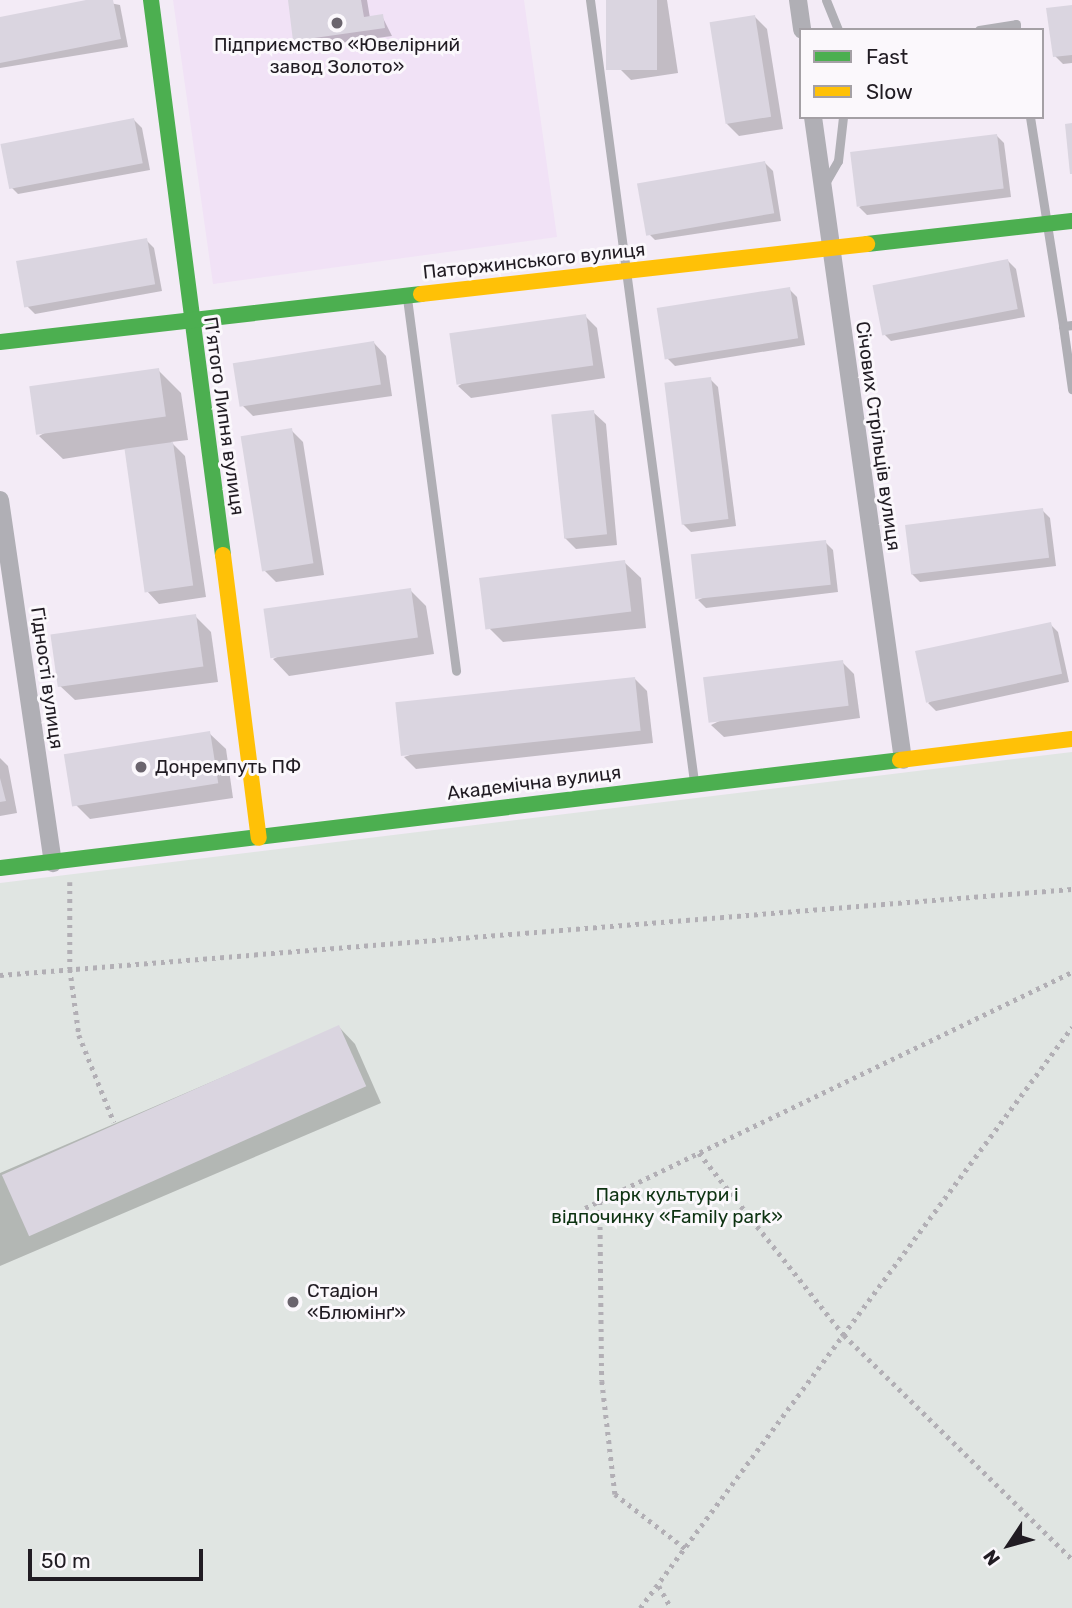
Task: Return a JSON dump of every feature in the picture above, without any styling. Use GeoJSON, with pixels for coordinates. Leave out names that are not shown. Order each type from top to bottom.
{"type":"FeatureCollection","features":[{"type":"Feature","properties":{"kind":"street","name":"П’ятого Липня вулиця"},"geometry":{"type":"LineString","coordinates":[[151,0],[189,320],[259,838]]}},
{"type":"Feature","properties":{"kind":"street"},"geometry":{"type":"LineString","coordinates":[[798,0],[802,28]]}},
{"type":"Feature","properties":{"kind":"street","name":"Січових Стрільців вулиця"},"geometry":{"type":"LineString","coordinates":[[813,119],[903,760]]}},
{"type":"Feature","properties":{"kind":"street","name":"Паторжинського вулиця"},"geometry":{"type":"LineString","coordinates":[[0,342],[1072,221]]}},
{"type":"Feature","properties":{"kind":"street","name":"Гідності вулиця"},"geometry":{"type":"LineString","coordinates":[[0,500],[62,862]]}},
{"type":"Feature","properties":{"kind":"street","name":"Академічна вулиця"},"geometry":{"type":"LineString","coordinates":[[0,868],[1072,739]]}},
{"type":"Feature","properties":{"kind":"lane"},"geometry":{"type":"LineString","coordinates":[[590,0],[695,785]]}},
{"type":"Feature","properties":{"kind":"lane"},"geometry":{"type":"LineString","coordinates":[[826,0],[837,28]]}},
{"type":"Feature","properties":{"kind":"lane"},"geometry":{"type":"LineString","coordinates":[[991,28],[1016,24],[1016,28]]}},
{"type":"Feature","properties":{"kind":"lane"},"geometry":{"type":"LineString","coordinates":[[822,187],[838,161],[843,119]]}},
{"type":"Feature","properties":{"kind":"lane"},"geometry":{"type":"LineString","coordinates":[[1030,119],[1068,326],[1072,389]]}},
{"type":"Feature","properties":{"kind":"lane"},"geometry":{"type":"LineString","coordinates":[[406,296],[456,671]]}},
{"type":"Feature","properties":{"kind":"path"},"geometry":{"type":"LineString","coordinates":[[62,862],[70,969],[79,1035],[114,1122]]}},
{"type":"Feature","properties":{"kind":"path"},"geometry":{"type":"LineString","coordinates":[[0,975],[1072,889]]}},
{"type":"Feature","properties":{"kind":"path"},"geometry":{"type":"LineString","coordinates":[[585,1208],[1072,972]]}},
{"type":"Feature","properties":{"kind":"path"},"geometry":{"type":"LineString","coordinates":[[640,1608],[659,1586],[1072,1027]]}},
{"type":"Feature","properties":{"kind":"path"},"geometry":{"type":"LineString","coordinates":[[699,1153],[844,1335],[1072,1559]]}},
{"type":"Feature","properties":{"kind":"path"},"geometry":{"type":"LineString","coordinates":[[600,1201],[602,1381],[615,1494],[686,1549]]}},
{"type":"Feature","properties":{"kind":"path"},"geometry":{"type":"LineString","coordinates":[[659,1586],[671,1608]]}},
{"type":"Feature","properties":{"kind":"shaded area","name":"Підприємство «Ювелірний завод Золото»"},"geometry":{"type":"Polygon","coordinates":[[[173,0],[524,0],[557,237],[213,284],[173,0]]]}},
{"type":"Feature","properties":{"kind":"green space","name":"Парк культури і відпочинку «Family park»"},"geometry":{"type":"Polygon","coordinates":[[[1072,752],[1072,1608],[0,1608],[0,883],[1072,752]]]}},
{"type":"Feature","properties":{"kind":"building"},"geometry":{"type":"Polygon","coordinates":[[[86,0],[113,0],[121,39],[0,63],[0,17],[86,0]]]}},
{"type":"Feature","properties":{"kind":"building","name":"Підприємство «Ювелірний завод Золото»"},"geometry":{"type":"Polygon","coordinates":[[[288,0],[361,0],[364,17],[383,14],[385,28],[293,41],[288,0]]]}},
{"type":"Feature","properties":{"kind":"building"},"geometry":{"type":"Polygon","coordinates":[[[606,0],[657,0],[657,70],[606,70],[606,0]]]}},
{"type":"Feature","properties":{"kind":"building"},"geometry":{"type":"Polygon","coordinates":[[[1072,5],[1072,55],[1053,57],[1046,8],[1072,5]]]}},
{"type":"Feature","properties":{"kind":"building"},"geometry":{"type":"Polygon","coordinates":[[[755,15],[771,117],[726,124],[710,22],[755,15]]]}},
{"type":"Feature","properties":{"kind":"building"},"geometry":{"type":"Polygon","coordinates":[[[134,118],[143,163],[9,189],[0,144],[134,118]]]}},
{"type":"Feature","properties":{"kind":"building"},"geometry":{"type":"Polygon","coordinates":[[[1072,123],[1072,174],[1070,174],[1065,124],[1072,123]]]}},
{"type":"Feature","properties":{"kind":"building"},"geometry":{"type":"Polygon","coordinates":[[[997,134],[1004,189],[857,207],[850,152],[997,134]]]}},
{"type":"Feature","properties":{"kind":"building"},"geometry":{"type":"Polygon","coordinates":[[[765,161],[774,213],[646,236],[637,184],[765,161]]]}},
{"type":"Feature","properties":{"kind":"building"},"geometry":{"type":"Polygon","coordinates":[[[147,238],[155,284],[24,307],[16,261],[147,238]]]}},
{"type":"Feature","properties":{"kind":"building"},"geometry":{"type":"Polygon","coordinates":[[[1008,259],[1018,309],[882,335],[873,285],[1008,259]]]}},
{"type":"Feature","properties":{"kind":"building"},"geometry":{"type":"Polygon","coordinates":[[[790,287],[798,338],[665,359],[657,308],[790,287]]]}},
{"type":"Feature","properties":{"kind":"building"},"geometry":{"type":"Polygon","coordinates":[[[586,314],[593,365],[457,385],[449,333],[586,314]]]}},
{"type":"Feature","properties":{"kind":"building"},"geometry":{"type":"Polygon","coordinates":[[[374,341],[381,384],[240,407],[233,363],[374,341]]]}},
{"type":"Feature","properties":{"kind":"building"},"geometry":{"type":"Polygon","coordinates":[[[159,368],[166,417],[36,435],[29,386],[159,368]]]}},
{"type":"Feature","properties":{"kind":"building"},"geometry":{"type":"Polygon","coordinates":[[[711,377],[728,519],[682,525],[664,383],[711,377]]]}},
{"type":"Feature","properties":{"kind":"building"},"geometry":{"type":"Polygon","coordinates":[[[594,410],[607,534],[564,539],[551,414],[594,410]]]}},
{"type":"Feature","properties":{"kind":"building"},"geometry":{"type":"Polygon","coordinates":[[[292,428],[313,563],[262,571],[241,436],[292,428]]]}},
{"type":"Feature","properties":{"kind":"building"},"geometry":{"type":"Polygon","coordinates":[[[173,442],[193,586],[145,592],[124,449],[173,442]]]}},
{"type":"Feature","properties":{"kind":"building"},"geometry":{"type":"Polygon","coordinates":[[[1043,508],[1049,558],[911,575],[905,525],[1043,508]]]}},
{"type":"Feature","properties":{"kind":"building"},"geometry":{"type":"Polygon","coordinates":[[[826,540],[831,585],[695,599],[691,554],[826,540]]]}},
{"type":"Feature","properties":{"kind":"building"},"geometry":{"type":"Polygon","coordinates":[[[625,560],[631,612],[485,630],[479,578],[625,560]]]}},
{"type":"Feature","properties":{"kind":"building"},"geometry":{"type":"Polygon","coordinates":[[[411,588],[418,638],[270,658],[263,609],[411,588]]]}},
{"type":"Feature","properties":{"kind":"building"},"geometry":{"type":"Polygon","coordinates":[[[196,614],[203,666],[58,687],[50,634],[196,614]]]}},
{"type":"Feature","properties":{"kind":"building"},"geometry":{"type":"Polygon","coordinates":[[[1051,622],[1062,674],[926,703],[915,651],[1051,622]]]}},
{"type":"Feature","properties":{"kind":"building"},"geometry":{"type":"Polygon","coordinates":[[[843,660],[849,706],[709,723],[703,677],[843,660]]]}},
{"type":"Feature","properties":{"kind":"building"},"geometry":{"type":"Polygon","coordinates":[[[635,677],[641,731],[401,756],[395,702],[635,677]]]}},
{"type":"Feature","properties":{"kind":"building","name":"Донремпуть ПФ"},"geometry":{"type":"Polygon","coordinates":[[[210,731],[218,783],[72,806],[64,754],[210,731]]]}},
{"type":"Feature","properties":{"kind":"building"},"geometry":{"type":"Polygon","coordinates":[[[0,778],[6,801],[0,802],[0,778]]]}},
{"type":"Feature","properties":{"kind":"building"},"geometry":{"type":"Polygon","coordinates":[[[339,1025],[366,1086],[29,1236],[2,1175],[339,1025]]]}},
{"type":"Feature","properties":{"kind":"traffic: fast"},"geometry":{"type":"LineString","coordinates":[[151,0],[223,555]]}},
{"type":"Feature","properties":{"kind":"traffic: fast"},"geometry":{"type":"LineString","coordinates":[[867,244],[1072,221]]}},
{"type":"Feature","properties":{"kind":"traffic: fast"},"geometry":{"type":"LineString","coordinates":[[0,342],[421,294]]}},
{"type":"Feature","properties":{"kind":"traffic: fast"},"geometry":{"type":"LineString","coordinates":[[0,868],[900,760]]}},
{"type":"Feature","properties":{"kind":"traffic: slow"},"geometry":{"type":"LineString","coordinates":[[421,294],[867,244]]}},
{"type":"Feature","properties":{"kind":"traffic: slow"},"geometry":{"type":"LineString","coordinates":[[223,555],[259,838]]}},
{"type":"Feature","properties":{"kind":"traffic: slow"},"geometry":{"type":"LineString","coordinates":[[900,760],[1072,739]]}},
{"type":"Feature","properties":{"kind":"place","name":"Підприємство «Ювелірний завод Золото»"},"geometry":{"type":"Point","coordinates":[337,23]}},
{"type":"Feature","properties":{"kind":"place","name":"Донремпуть ПФ"},"geometry":{"type":"Point","coordinates":[141,767]}},
{"type":"Feature","properties":{"kind":"place","name":"Стадіон «Блюмінґ»"},"geometry":{"type":"Point","coordinates":[293,1302]}}]}
